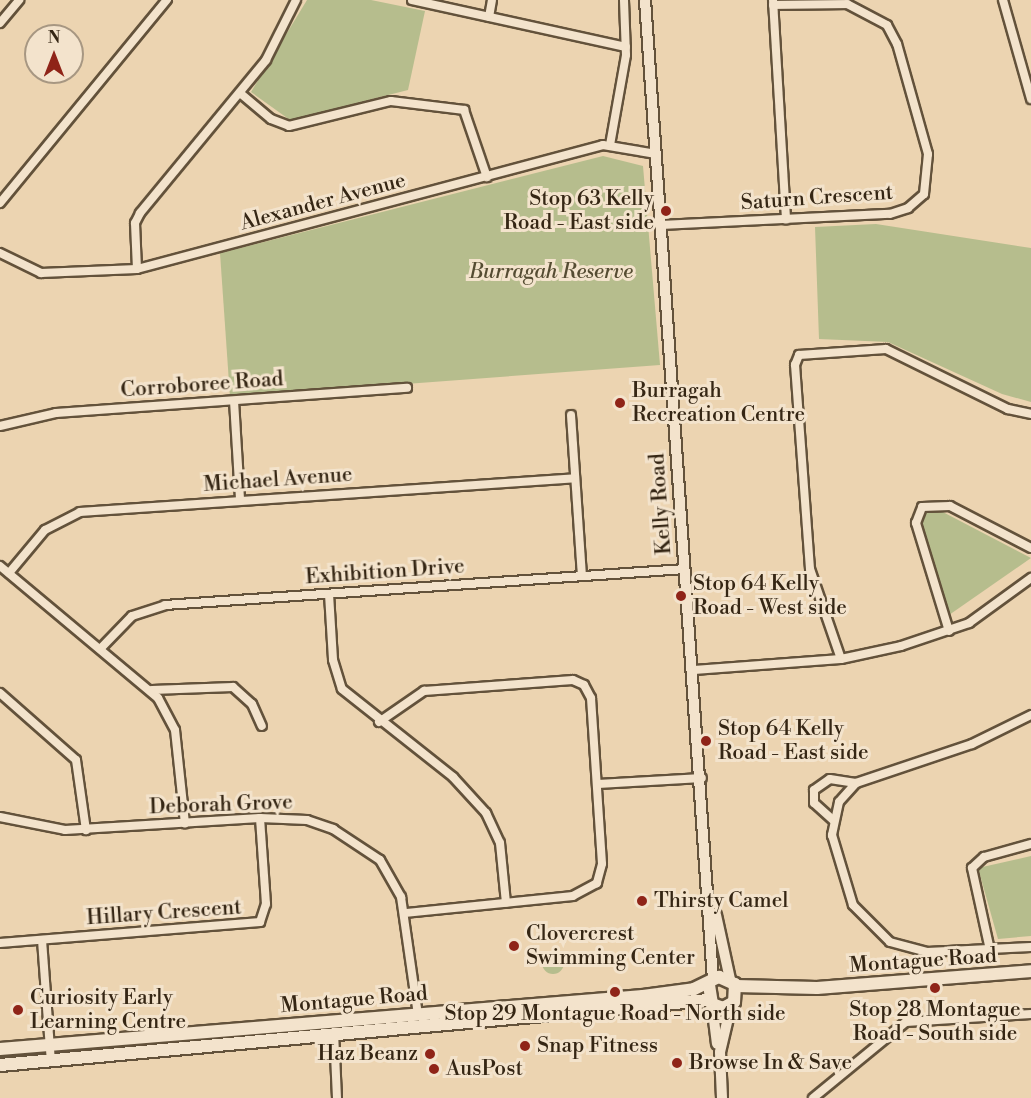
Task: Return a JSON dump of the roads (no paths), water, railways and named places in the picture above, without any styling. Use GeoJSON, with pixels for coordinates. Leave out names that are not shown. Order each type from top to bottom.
{"type":"FeatureCollection","features":[{"type":"Feature","properties":{"kind":"main road","name":"Montague Road"},"geometry":{"type":"LineString","coordinates":[[0,1049],[418,1020],[733,1002],[817,988],[1031,971]]}},
{"type":"Feature","properties":{"kind":"main road","name":"Montague Road"},"geometry":{"type":"LineString","coordinates":[[418,1020],[680,992],[711,982],[817,988]]}},
{"type":"Feature","properties":{"kind":"main road"},"geometry":{"type":"LineString","coordinates":[[710,1002],[711,982]]}},
{"type":"Feature","properties":{"kind":"main road"},"geometry":{"type":"LineString","coordinates":[[733,983],[733,1002]]}},
{"type":"Feature","properties":{"kind":"main road","name":"Montague Road"},"geometry":{"type":"LineString","coordinates":[[0,1065],[51,1062],[333,1027]]}},
{"type":"Feature","properties":{"kind":"street"},"geometry":{"type":"LineString","coordinates":[[0,23],[19,0]]}},
{"type":"Feature","properties":{"kind":"street"},"geometry":{"type":"LineString","coordinates":[[0,203],[167,0]]}},
{"type":"Feature","properties":{"kind":"street"},"geometry":{"type":"LineString","coordinates":[[137,268],[135,223],[140,213],[240,93],[271,52],[296,0]]}},
{"type":"Feature","properties":{"kind":"street"},"geometry":{"type":"LineString","coordinates":[[412,0],[626,47]]}},
{"type":"Feature","properties":{"kind":"street"},"geometry":{"type":"LineString","coordinates":[[489,17],[492,0]]}},
{"type":"Feature","properties":{"kind":"street"},"geometry":{"type":"LineString","coordinates":[[610,145],[626,47],[624,0]]}},
{"type":"Feature","properties":{"kind":"street","name":"Kelly Road"},"geometry":{"type":"LineString","coordinates":[[645,0],[685,569],[711,897],[711,982]]}},
{"type":"Feature","properties":{"kind":"street"},"geometry":{"type":"LineString","coordinates":[[1003,0],[1031,99]]}},
{"type":"Feature","properties":{"kind":"street"},"geometry":{"type":"LineString","coordinates":[[773,3],[786,220]]}},
{"type":"Feature","properties":{"kind":"street","name":"Saturn Crescent"},"geometry":{"type":"LineString","coordinates":[[661,225],[901,212],[924,194],[930,163],[897,44],[887,26],[847,4],[773,3]]}},
{"type":"Feature","properties":{"kind":"street"},"geometry":{"type":"LineString","coordinates":[[240,93],[289,126],[391,101],[460,108],[470,115],[487,177]]}},
{"type":"Feature","properties":{"kind":"street","name":"Alexander Avenue"},"geometry":{"type":"LineString","coordinates":[[0,253],[41,273],[137,268],[610,145],[656,154]]}},
{"type":"Feature","properties":{"kind":"street"},"geometry":{"type":"LineString","coordinates":[[841,659],[810,568],[795,365],[799,355],[886,349],[1008,409],[1031,414]]}},
{"type":"Feature","properties":{"kind":"street","name":"Corroboree Road"},"geometry":{"type":"LineString","coordinates":[[0,426],[56,413],[407,388]]}},
{"type":"Feature","properties":{"kind":"street"},"geometry":{"type":"LineString","coordinates":[[234,402],[240,500]]}},
{"type":"Feature","properties":{"kind":"street"},"geometry":{"type":"LineString","coordinates":[[571,415],[582,576]]}},
{"type":"Feature","properties":{"kind":"street","name":"Michael Avenue"},"geometry":{"type":"LineString","coordinates":[[9,573],[45,530],[72,513],[575,478]]}},
{"type":"Feature","properties":{"kind":"street"},"geometry":{"type":"LineString","coordinates":[[949,631],[916,523],[922,507],[950,506],[1031,548]]}},
{"type":"Feature","properties":{"kind":"street"},"geometry":{"type":"LineString","coordinates":[[0,566],[152,690],[175,730],[185,823]]}},
{"type":"Feature","properties":{"kind":"street","name":"Exhibition Drive"},"geometry":{"type":"LineString","coordinates":[[102,647],[132,616],[157,606],[685,569]]}},
{"type":"Feature","properties":{"kind":"street"},"geometry":{"type":"LineString","coordinates":[[694,670],[841,659],[949,631],[999,606],[1031,578]]}},
{"type":"Feature","properties":{"kind":"street"},"geometry":{"type":"LineString","coordinates":[[329,594],[335,675],[348,696],[453,777],[490,818],[500,843],[507,903]]}},
{"type":"Feature","properties":{"kind":"street"},"geometry":{"type":"LineString","coordinates":[[379,722],[424,691],[579,682],[591,698],[602,873],[597,884],[581,895],[407,913]]}},
{"type":"Feature","properties":{"kind":"street"},"geometry":{"type":"LineString","coordinates":[[152,690],[233,687],[252,704],[262,726]]}},
{"type":"Feature","properties":{"kind":"street"},"geometry":{"type":"LineString","coordinates":[[0,693],[76,759],[86,830]]}},
{"type":"Feature","properties":{"kind":"street"},"geometry":{"type":"LineString","coordinates":[[833,820],[814,803],[814,790],[830,780],[856,783],[972,744],[1031,715]]}},
{"type":"Feature","properties":{"kind":"street"},"geometry":{"type":"LineString","coordinates":[[598,784],[702,778]]}},
{"type":"Feature","properties":{"kind":"street"},"geometry":{"type":"LineString","coordinates":[[856,783],[842,797],[833,820],[833,846],[847,891],[863,919],[890,942],[927,952],[1031,947]]}},
{"type":"Feature","properties":{"kind":"street","name":"Deborah Grove"},"geometry":{"type":"LineString","coordinates":[[0,817],[39,828],[86,830],[260,818],[307,820],[363,845],[389,873],[407,913],[418,1020]]}},
{"type":"Feature","properties":{"kind":"street","name":"Hillary Crescent"},"geometry":{"type":"LineString","coordinates":[[0,943],[260,922],[266,904],[260,818]]}},
{"type":"Feature","properties":{"kind":"street"},"geometry":{"type":"LineString","coordinates":[[990,950],[972,868],[984,857],[1031,844]]}},
{"type":"Feature","properties":{"kind":"street","name":"Kelly Road"},"geometry":{"type":"LineString","coordinates":[[711,897],[733,983]]}},
{"type":"Feature","properties":{"kind":"street"},"geometry":{"type":"LineString","coordinates":[[42,940],[51,1062]]}},
{"type":"Feature","properties":{"kind":"street"},"geometry":{"type":"LineString","coordinates":[[710,1002],[720,1052],[722,1098]]}},
{"type":"Feature","properties":{"kind":"street"},"geometry":{"type":"LineString","coordinates":[[720,1052],[733,1002]]}},
{"type":"Feature","properties":{"kind":"street"},"geometry":{"type":"LineString","coordinates":[[813,1098],[906,1022],[1031,1014]]}},
{"type":"Feature","properties":{"kind":"street"},"geometry":{"type":"LineString","coordinates":[[333,1027],[337,1098]]}},
{"type":"Feature","properties":{"kind":"place","name":"Stop 63 Kelly Road - East side"},"geometry":{"type":"Point","coordinates":[666,211]}},
{"type":"Feature","properties":{"kind":"place","name":"Burragah Recreation Centre"},"geometry":{"type":"Point","coordinates":[620,403]}},
{"type":"Feature","properties":{"kind":"place","name":"Stop 64 Kelly Road - West side"},"geometry":{"type":"Point","coordinates":[681,596]}},
{"type":"Feature","properties":{"kind":"place","name":"Stop 64 Kelly Road - East side"},"geometry":{"type":"Point","coordinates":[706,741]}},
{"type":"Feature","properties":{"kind":"place","name":"Thirsty Camel"},"geometry":{"type":"Point","coordinates":[642,901]}},
{"type":"Feature","properties":{"kind":"place","name":"Clovercrest Swimming Center"},"geometry":{"type":"Point","coordinates":[514,946]}},
{"type":"Feature","properties":{"kind":"place","name":"Stop 28 Montague Road - South side"},"geometry":{"type":"Point","coordinates":[935,988]}},
{"type":"Feature","properties":{"kind":"place","name":"Stop 29 Montague Road - North side"},"geometry":{"type":"Point","coordinates":[615,992]}},
{"type":"Feature","properties":{"kind":"place","name":"Curiosity Early Learning Centre"},"geometry":{"type":"Point","coordinates":[18,1010]}},
{"type":"Feature","properties":{"kind":"place","name":"Snap Fitness"},"geometry":{"type":"Point","coordinates":[525,1046]}},
{"type":"Feature","properties":{"kind":"place","name":"Haz Beanz"},"geometry":{"type":"Point","coordinates":[430,1054]}},
{"type":"Feature","properties":{"kind":"place","name":"Browse In & Save"},"geometry":{"type":"Point","coordinates":[677,1063]}},
{"type":"Feature","properties":{"kind":"place","name":"AusPost"},"geometry":{"type":"Point","coordinates":[434,1069]}},
{"type":"Feature","properties":{"kind":"park label","name":"Burragah Reserve"},"geometry":{"type":"Point","coordinates":[551,272]}}]}
